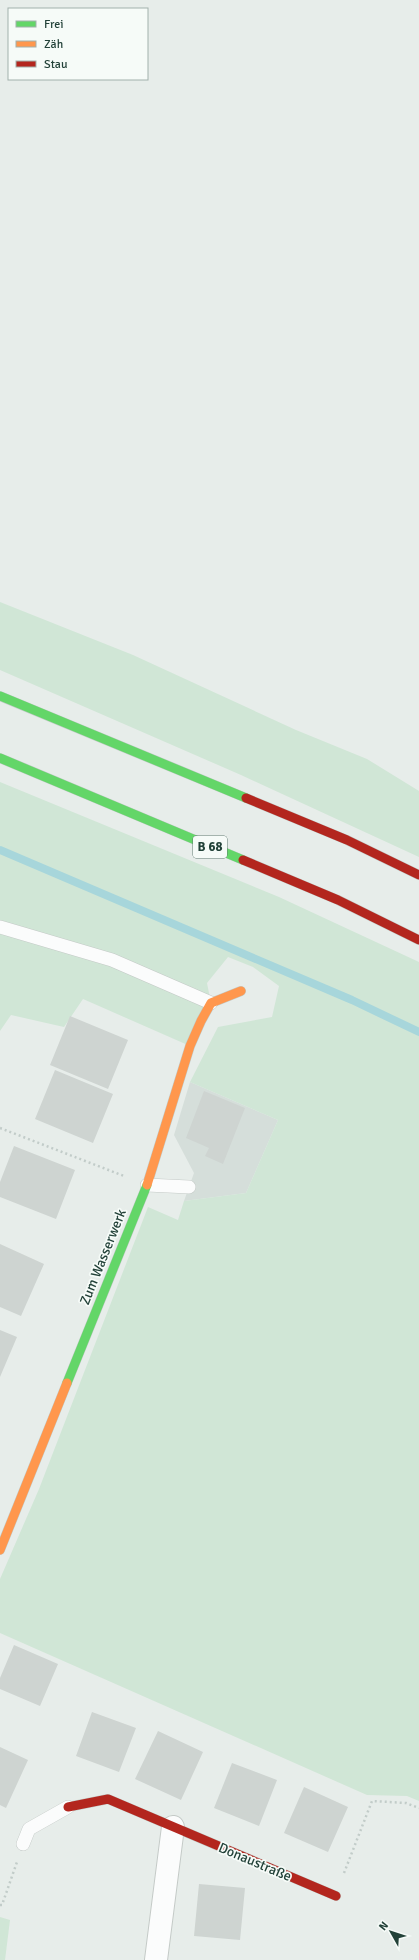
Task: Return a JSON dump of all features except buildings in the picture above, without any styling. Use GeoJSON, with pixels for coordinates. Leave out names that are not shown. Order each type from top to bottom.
{"type":"FeatureCollection","features":[{"type":"Feature","properties":{"kind":"main road"},"geometry":{"type":"LineString","coordinates":[[0,696],[348,840],[419,875]]}},
{"type":"Feature","properties":{"kind":"main road","name":"B 68"},"geometry":{"type":"LineString","coordinates":[[0,758],[338,900],[419,940]]}},
{"type":"Feature","properties":{"kind":"main road"},"geometry":{"type":"LineString","coordinates":[[211,1003],[241,991]]}},
{"type":"Feature","properties":{"kind":"main road","name":"Zum Wasserwerk"},"geometry":{"type":"LineString","coordinates":[[0,1550],[147,1186],[190,1046],[211,1003]]}},
{"type":"Feature","properties":{"kind":"main road","name":"Donaustraße"},"geometry":{"type":"LineString","coordinates":[[68,1807],[108,1799],[336,1896]]}},
{"type":"Feature","properties":{"kind":"street"},"geometry":{"type":"LineString","coordinates":[[156,1960],[174,1827]]}},
{"type":"Feature","properties":{"kind":"lane"},"geometry":{"type":"LineString","coordinates":[[0,927],[52,948],[112,960],[211,1003]]}},
{"type":"Feature","properties":{"kind":"lane"},"geometry":{"type":"LineString","coordinates":[[147,1186],[189,1187]]}},
{"type":"Feature","properties":{"kind":"lane"},"geometry":{"type":"LineString","coordinates":[[23,1844],[28,1829],[68,1807]]}},
{"type":"Feature","properties":{"kind":"path"},"geometry":{"type":"LineString","coordinates":[[0,1128],[147,1186]]}},
{"type":"Feature","properties":{"kind":"path"},"geometry":{"type":"LineString","coordinates":[[336,1896],[372,1801],[406,1803],[419,1808]]}},
{"type":"Feature","properties":{"kind":"path"},"geometry":{"type":"LineString","coordinates":[[0,1904],[2,1905],[23,1844]]}},
{"type":"Feature","properties":{"kind":"shaded area"},"geometry":{"type":"Polygon","coordinates":[[[190,1082],[278,1120],[246,1193],[184,1201],[194,1173],[174,1135],[190,1082]]]}},
{"type":"Feature","properties":{"kind":"green space"},"geometry":{"type":"Polygon","coordinates":[[[0,602],[133,655],[296,730],[367,759],[419,791],[419,857],[241,775],[0,670],[0,602]]]}},
{"type":"Feature","properties":{"kind":"green space"},"geometry":{"type":"Polygon","coordinates":[[[0,782],[279,897],[419,962],[419,1801],[407,1796],[367,1795],[0,1633],[0,1579],[39,1489],[148,1207],[178,1220],[184,1201],[246,1193],[278,1120],[190,1082],[218,1027],[272,1017],[279,986],[253,967],[228,957],[207,983],[211,1003],[190,1046],[83,999],[64,1027],[11,1015],[0,1031],[0,782]]]}},
{"type":"Feature","properties":{"kind":"green space"},"geometry":{"type":"Polygon","coordinates":[[[0,1917],[10,1920],[5,1960],[0,1960],[0,1917]]]}},
{"type":"Feature","properties":{"kind":"waterway"},"geometry":{"type":"LineString","coordinates":[[0,850],[352,1000],[419,1032]]}},
{"type":"Feature","properties":{"kind":"traffic: fast"},"geometry":{"type":"LineString","coordinates":[[0,696],[246,798]]}},
{"type":"Feature","properties":{"kind":"traffic: fast"},"geometry":{"type":"LineString","coordinates":[[0,758],[243,860]]}},
{"type":"Feature","properties":{"kind":"traffic: fast"},"geometry":{"type":"LineString","coordinates":[[67,1383],[147,1185]]}},
{"type":"Feature","properties":{"kind":"traffic: slow"},"geometry":{"type":"LineString","coordinates":[[147,1185],[190,1046],[201,1021],[211,1003],[241,991]]}},
{"type":"Feature","properties":{"kind":"traffic: slow"},"geometry":{"type":"LineString","coordinates":[[0,1550],[67,1383]]}},
{"type":"Feature","properties":{"kind":"traffic: jam"},"geometry":{"type":"LineString","coordinates":[[246,798],[347,840],[419,875]]}},
{"type":"Feature","properties":{"kind":"traffic: jam"},"geometry":{"type":"LineString","coordinates":[[243,860],[338,900],[419,940]]}},
{"type":"Feature","properties":{"kind":"traffic: jam"},"geometry":{"type":"LineString","coordinates":[[68,1807],[108,1799],[336,1896]]}}]}
